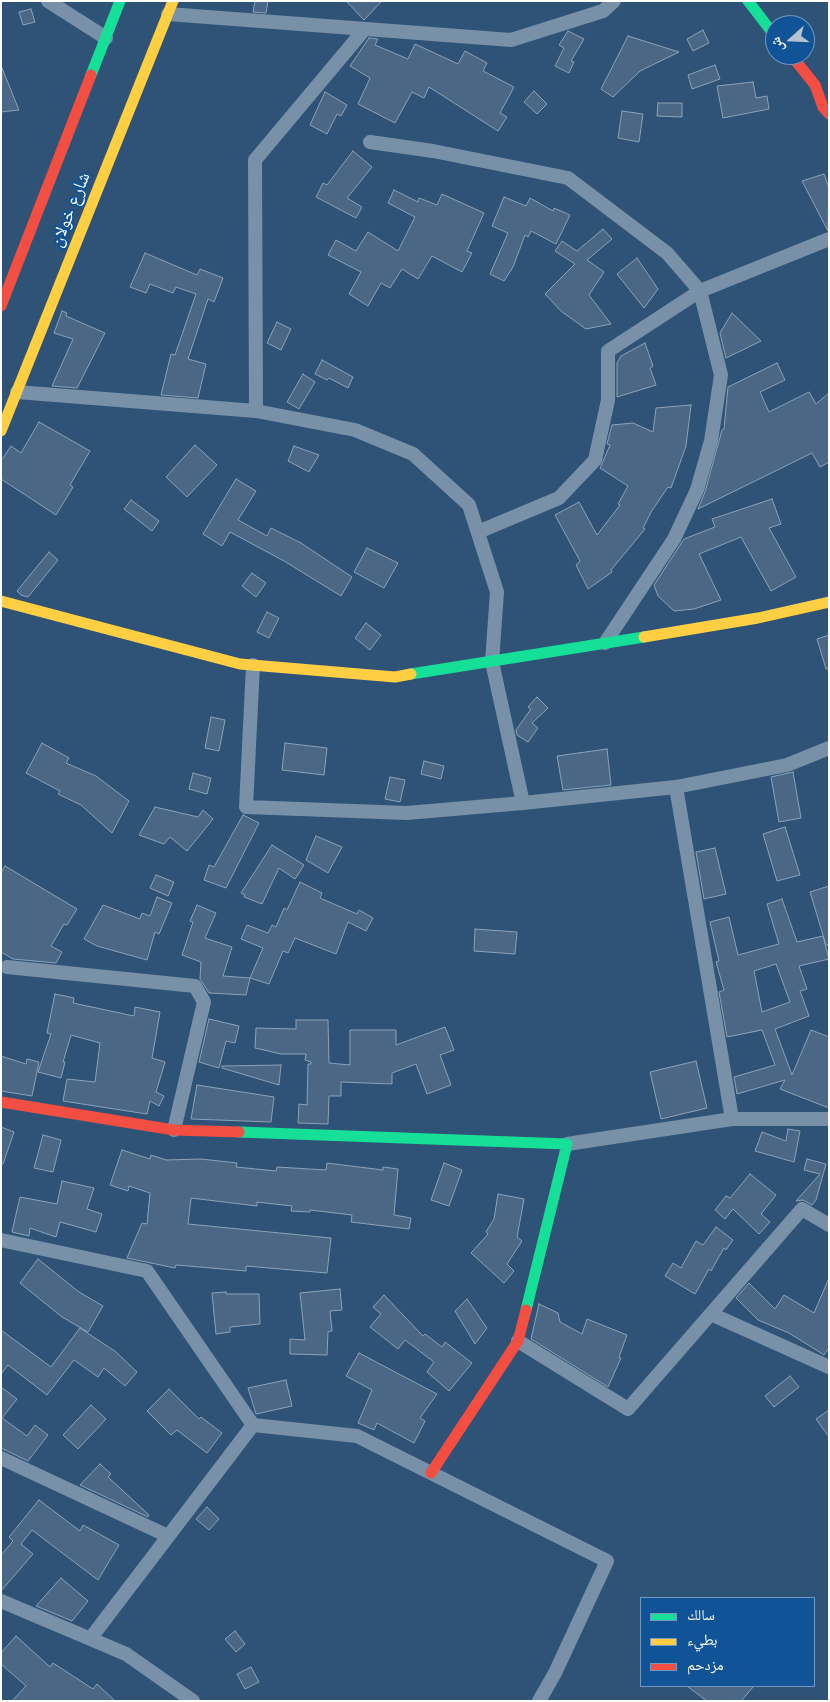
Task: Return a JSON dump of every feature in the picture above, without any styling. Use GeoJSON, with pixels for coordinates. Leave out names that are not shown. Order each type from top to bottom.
{"type":"FeatureCollection","features":[{"type":"Feature","properties":{"kind":"street"},"geometry":{"type":"LineString","coordinates":[[48,1],[106,38]]}},
{"type":"Feature","properties":{"kind":"street","name":"شارع خولان"},"geometry":{"type":"LineString","coordinates":[[1,306],[120,1]]}},
{"type":"Feature","properties":{"kind":"street"},"geometry":{"type":"LineString","coordinates":[[170,8],[364,30],[511,40],[603,11],[614,1]]}},
{"type":"Feature","properties":{"kind":"street"},"geometry":{"type":"LineString","coordinates":[[748,1],[765,23]]}},
{"type":"Feature","properties":{"kind":"street","name":"شارع خولان"},"geometry":{"type":"LineString","coordinates":[[1,431],[170,8]]}},
{"type":"Feature","properties":{"kind":"street"},"geometry":{"type":"LineString","coordinates":[[256,411],[255,160],[364,30]]}},
{"type":"Feature","properties":{"kind":"street"},"geometry":{"type":"LineString","coordinates":[[799,65],[815,86],[823,107],[829,114]]}},
{"type":"Feature","properties":{"kind":"street"},"geometry":{"type":"LineString","coordinates":[[815,86],[829,91]]}},
{"type":"Feature","properties":{"kind":"street"},"geometry":{"type":"LineString","coordinates":[[370,142],[433,151],[568,178],[668,253],[700,291],[721,375],[711,441],[697,490],[674,539],[605,643]]}},
{"type":"Feature","properties":{"kind":"street"},"geometry":{"type":"LineString","coordinates":[[478,532],[559,498],[595,460],[608,400],[608,351],[700,291],[829,239]]}},
{"type":"Feature","properties":{"kind":"street"},"geometry":{"type":"LineString","coordinates":[[17,392],[256,411],[355,430],[412,454],[470,506],[497,592],[492,662],[523,803]]}},
{"type":"Feature","properties":{"kind":"street"},"geometry":{"type":"LineString","coordinates":[[1,601],[240,664],[395,678],[758,618],[829,602]]}},
{"type":"Feature","properties":{"kind":"street"},"geometry":{"type":"LineString","coordinates":[[253,666],[246,807],[407,813],[523,803],[676,787],[786,765],[829,748]]}},
{"type":"Feature","properties":{"kind":"street"},"geometry":{"type":"LineString","coordinates":[[676,787],[732,1119]]}},
{"type":"Feature","properties":{"kind":"street"},"geometry":{"type":"LineString","coordinates":[[7,967],[195,986],[204,1002],[174,1130]]}},
{"type":"Feature","properties":{"kind":"street"},"geometry":{"type":"LineString","coordinates":[[1,1102],[174,1130],[567,1144],[732,1119],[829,1118]]}},
{"type":"Feature","properties":{"kind":"street"},"geometry":{"type":"LineString","coordinates":[[430,1473],[518,1341],[567,1144]]}},
{"type":"Feature","properties":{"kind":"street"},"geometry":{"type":"LineString","coordinates":[[518,1341],[628,1409],[802,1209],[829,1225]]}},
{"type":"Feature","properties":{"kind":"street"},"geometry":{"type":"LineString","coordinates":[[1,1240],[147,1271],[253,1425],[357,1436],[607,1561],[555,1673],[539,1701]]}},
{"type":"Feature","properties":{"kind":"street"},"geometry":{"type":"LineString","coordinates":[[712,1314],[829,1366]]}},
{"type":"Feature","properties":{"kind":"street"},"geometry":{"type":"LineString","coordinates":[[90,1638],[253,1425]]}},
{"type":"Feature","properties":{"kind":"street"},"geometry":{"type":"LineString","coordinates":[[1,1458],[168,1536]]}},
{"type":"Feature","properties":{"kind":"street"},"geometry":{"type":"LineString","coordinates":[[1,1601],[126,1654],[193,1701]]}},
{"type":"Feature","properties":{"kind":"building"},"geometry":{"type":"Polygon","coordinates":[[[255,1],[268,1],[266,13],[253,12],[255,1]]]}},
{"type":"Feature","properties":{"kind":"building"},"geometry":{"type":"Polygon","coordinates":[[[346,1],[382,1],[364,20],[346,1]]]}},
{"type":"Feature","properties":{"kind":"building"},"geometry":{"type":"Polygon","coordinates":[[[31,9],[35,22],[23,25],[19,12],[31,9]]]}},
{"type":"Feature","properties":{"kind":"building"},"geometry":{"type":"Polygon","coordinates":[[[703,30],[709,43],[693,51],[687,39],[703,30]]]}},
{"type":"Feature","properties":{"kind":"building"},"geometry":{"type":"Polygon","coordinates":[[[568,31],[584,39],[571,61],[574,62],[569,73],[555,66],[564,48],[559,45],[568,31]]]}},
{"type":"Feature","properties":{"kind":"building"},"geometry":{"type":"Polygon","coordinates":[[[628,36],[679,52],[640,71],[613,97],[601,89],[628,36]]]}},
{"type":"Feature","properties":{"kind":"building"},"geometry":{"type":"Polygon","coordinates":[[[369,38],[378,39],[375,45],[408,59],[415,44],[458,64],[465,51],[487,63],[483,71],[514,87],[500,113],[507,117],[498,131],[429,87],[424,98],[412,92],[395,123],[358,104],[370,78],[350,66],[369,38]]]}},
{"type":"Feature","properties":{"kind":"building"},"geometry":{"type":"Polygon","coordinates":[[[715,65],[720,79],[692,89],[688,75],[715,65]]]}},
{"type":"Feature","properties":{"kind":"building"},"geometry":{"type":"Polygon","coordinates":[[[2,68],[19,110],[1,112],[2,68]]]}},
{"type":"Feature","properties":{"kind":"building"},"geometry":{"type":"Polygon","coordinates":[[[753,82],[756,98],[767,96],[769,109],[723,118],[717,86],[753,82]]]}},
{"type":"Feature","properties":{"kind":"building"},"geometry":{"type":"Polygon","coordinates":[[[534,91],[547,104],[537,114],[524,102],[534,91]]]}},
{"type":"Feature","properties":{"kind":"building"},"geometry":{"type":"Polygon","coordinates":[[[325,92],[347,105],[341,116],[337,114],[327,134],[310,125],[325,92]]]}},
{"type":"Feature","properties":{"kind":"building"},"geometry":{"type":"Polygon","coordinates":[[[658,103],[682,103],[682,117],[657,116],[658,103]]]}},
{"type":"Feature","properties":{"kind":"building"},"geometry":{"type":"Polygon","coordinates":[[[622,111],[643,114],[639,142],[618,138],[622,111]]]}},
{"type":"Feature","properties":{"kind":"building"},"geometry":{"type":"Polygon","coordinates":[[[353,151],[372,167],[347,198],[362,207],[356,218],[316,197],[323,183],[327,185],[353,151]]]}},
{"type":"Feature","properties":{"kind":"building"},"geometry":{"type":"Polygon","coordinates":[[[824,174],[829,188],[828,231],[802,181],[824,174]]]}},
{"type":"Feature","properties":{"kind":"building"},"geometry":{"type":"Polygon","coordinates":[[[394,190],[418,202],[419,198],[437,205],[442,194],[484,213],[467,251],[472,253],[462,272],[432,256],[418,279],[402,269],[390,288],[381,283],[368,306],[349,294],[361,272],[328,255],[336,240],[356,251],[368,232],[398,251],[415,217],[388,203],[394,190]]]}},
{"type":"Feature","properties":{"kind":"building"},"geometry":{"type":"Polygon","coordinates":[[[504,197],[526,206],[530,198],[553,211],[554,208],[570,215],[556,244],[531,231],[528,237],[525,235],[513,267],[504,281],[490,274],[508,233],[492,226],[504,197]]]}},
{"type":"Feature","properties":{"kind":"building"},"geometry":{"type":"Polygon","coordinates":[[[603,229],[612,239],[587,260],[604,272],[589,295],[611,324],[586,329],[561,311],[545,294],[575,264],[555,251],[562,241],[577,251],[603,229]]]}},
{"type":"Feature","properties":{"kind":"building"},"geometry":{"type":"Polygon","coordinates":[[[145,253],[197,275],[200,269],[223,278],[214,302],[208,299],[188,359],[206,364],[198,398],[161,395],[171,354],[175,355],[196,294],[176,287],[173,293],[150,284],[146,293],[130,287],[145,253]]]}},
{"type":"Feature","properties":{"kind":"building"},"geometry":{"type":"Polygon","coordinates":[[[637,258],[658,289],[644,308],[617,274],[637,258]]]}},
{"type":"Feature","properties":{"kind":"building"},"geometry":{"type":"Polygon","coordinates":[[[62,311],[67,313],[66,316],[105,333],[77,388],[52,386],[73,339],[54,333],[62,311]]]}},
{"type":"Feature","properties":{"kind":"building"},"geometry":{"type":"Polygon","coordinates":[[[732,313],[761,341],[726,358],[720,333],[732,313]]]}},
{"type":"Feature","properties":{"kind":"building"},"geometry":{"type":"Polygon","coordinates":[[[277,322],[291,329],[281,350],[267,343],[277,322]]]}},
{"type":"Feature","properties":{"kind":"building"},"geometry":{"type":"Polygon","coordinates":[[[645,343],[653,366],[650,368],[656,385],[617,397],[617,363],[621,356],[645,343]]]}},
{"type":"Feature","properties":{"kind":"building"},"geometry":{"type":"Polygon","coordinates":[[[322,360],[353,377],[348,388],[329,378],[327,380],[315,374],[322,360]]]}},
{"type":"Feature","properties":{"kind":"building"},"geometry":{"type":"Polygon","coordinates":[[[777,363],[785,380],[760,392],[769,412],[809,392],[816,404],[829,393],[829,462],[820,467],[812,453],[698,509],[705,492],[722,430],[724,429],[728,387],[777,363]]]}},
{"type":"Feature","properties":{"kind":"building"},"geometry":{"type":"Polygon","coordinates":[[[303,374],[315,382],[299,409],[287,402],[303,374]]]}},
{"type":"Feature","properties":{"kind":"building"},"geometry":{"type":"Polygon","coordinates":[[[691,405],[686,446],[671,488],[668,487],[651,512],[643,528],[645,529],[611,570],[612,572],[588,589],[576,565],[580,561],[555,515],[579,502],[597,535],[620,505],[618,504],[628,486],[600,468],[610,445],[607,444],[612,425],[633,423],[653,432],[656,408],[691,405]]]}},
{"type":"Feature","properties":{"kind":"building"},"geometry":{"type":"Polygon","coordinates":[[[39,422],[90,451],[70,485],[73,487],[56,515],[1,479],[1,461],[11,446],[21,453],[39,422]]]}},
{"type":"Feature","properties":{"kind":"building"},"geometry":{"type":"Polygon","coordinates":[[[195,445],[217,465],[187,497],[166,477],[195,445]]]}},
{"type":"Feature","properties":{"kind":"building"},"geometry":{"type":"Polygon","coordinates":[[[294,446],[319,455],[309,472],[288,461],[294,446]]]}},
{"type":"Feature","properties":{"kind":"building"},"geometry":{"type":"Polygon","coordinates":[[[236,479],[256,491],[238,520],[267,536],[271,528],[301,543],[352,577],[341,596],[284,561],[230,532],[222,546],[203,534],[236,479]]]}},
{"type":"Feature","properties":{"kind":"building"},"geometry":{"type":"Polygon","coordinates":[[[772,499],[781,524],[769,528],[796,577],[771,591],[741,537],[699,554],[721,600],[694,609],[674,611],[658,596],[654,585],[684,539],[715,527],[712,519],[772,499]]]}},
{"type":"Feature","properties":{"kind":"building"},"geometry":{"type":"Polygon","coordinates":[[[131,500],[159,521],[152,531],[124,509],[131,500]]]}},
{"type":"Feature","properties":{"kind":"building"},"geometry":{"type":"Polygon","coordinates":[[[367,548],[398,563],[384,588],[354,572],[367,548]]]}},
{"type":"Feature","properties":{"kind":"building"},"geometry":{"type":"Polygon","coordinates":[[[49,552],[58,560],[28,597],[21,595],[17,591],[49,552]]]}},
{"type":"Feature","properties":{"kind":"building"},"geometry":{"type":"Polygon","coordinates":[[[252,573],[266,583],[256,597],[242,586],[252,573]]]}},
{"type":"Feature","properties":{"kind":"building"},"geometry":{"type":"Polygon","coordinates":[[[267,612],[279,618],[269,638],[257,632],[267,612]]]}},
{"type":"Feature","properties":{"kind":"building"},"geometry":{"type":"Polygon","coordinates":[[[366,623],[381,635],[370,650],[355,638],[366,623]]]}},
{"type":"Feature","properties":{"kind":"building"},"geometry":{"type":"Polygon","coordinates":[[[829,635],[829,669],[826,669],[817,639],[829,635]]]}},
{"type":"Feature","properties":{"kind":"building"},"geometry":{"type":"Polygon","coordinates":[[[537,697],[548,708],[532,723],[538,728],[528,742],[517,735],[516,730],[531,709],[528,707],[537,697]]]}},
{"type":"Feature","properties":{"kind":"building"},"geometry":{"type":"Polygon","coordinates":[[[211,717],[225,720],[219,751],[205,748],[211,717]]]}},
{"type":"Feature","properties":{"kind":"building"},"geometry":{"type":"Polygon","coordinates":[[[42,743],[69,758],[66,763],[96,776],[129,801],[112,833],[81,805],[58,794],[60,791],[26,773],[42,743]]]}},
{"type":"Feature","properties":{"kind":"building"},"geometry":{"type":"Polygon","coordinates":[[[285,743],[327,748],[324,775],[282,770],[285,743]]]}},
{"type":"Feature","properties":{"kind":"building"},"geometry":{"type":"Polygon","coordinates":[[[607,749],[611,785],[563,790],[557,756],[607,749]]]}},
{"type":"Feature","properties":{"kind":"building"},"geometry":{"type":"Polygon","coordinates":[[[424,761],[444,766],[441,779],[421,774],[424,761]]]}},
{"type":"Feature","properties":{"kind":"building"},"geometry":{"type":"Polygon","coordinates":[[[793,772],[801,818],[779,822],[771,777],[793,772]]]}},
{"type":"Feature","properties":{"kind":"building"},"geometry":{"type":"Polygon","coordinates":[[[193,773],[211,778],[207,794],[189,789],[193,773]]]}},
{"type":"Feature","properties":{"kind":"building"},"geometry":{"type":"Polygon","coordinates":[[[390,777],[405,780],[400,802],[385,799],[390,777]]]}},
{"type":"Feature","properties":{"kind":"building"},"geometry":{"type":"Polygon","coordinates":[[[155,807],[198,817],[203,810],[213,819],[187,851],[170,837],[164,844],[139,835],[155,807]]]}},
{"type":"Feature","properties":{"kind":"building"},"geometry":{"type":"Polygon","coordinates":[[[243,815],[259,823],[226,888],[204,880],[209,865],[214,867],[243,815]]]}},
{"type":"Feature","properties":{"kind":"building"},"geometry":{"type":"Polygon","coordinates":[[[785,827],[800,875],[777,881],[763,834],[785,827]]]}},
{"type":"Feature","properties":{"kind":"building"},"geometry":{"type":"Polygon","coordinates":[[[316,836],[342,847],[328,873],[306,860],[316,836]]]}},
{"type":"Feature","properties":{"kind":"building"},"geometry":{"type":"Polygon","coordinates":[[[272,845],[304,865],[295,879],[279,868],[262,904],[244,897],[245,895],[241,893],[272,845]]]}},
{"type":"Feature","properties":{"kind":"building"},"geometry":{"type":"Polygon","coordinates":[[[715,848],[726,894],[704,899],[696,852],[715,848]]]}},
{"type":"Feature","properties":{"kind":"building"},"geometry":{"type":"Polygon","coordinates":[[[5,866],[77,909],[67,925],[64,924],[51,946],[62,952],[56,963],[13,959],[1,952],[1,873],[5,866]]]}},
{"type":"Feature","properties":{"kind":"building"},"geometry":{"type":"Polygon","coordinates":[[[156,875],[174,882],[168,896],[150,888],[156,875]]]}},
{"type":"Feature","properties":{"kind":"building"},"geometry":{"type":"Polygon","coordinates":[[[300,882],[322,893],[320,898],[357,914],[359,910],[373,918],[366,931],[348,922],[336,954],[295,938],[288,953],[283,951],[269,984],[250,978],[263,948],[241,939],[247,925],[268,933],[272,925],[276,927],[284,908],[287,910],[300,882]]]}},
{"type":"Feature","properties":{"kind":"building"},"geometry":{"type":"Polygon","coordinates":[[[829,886],[829,945],[826,945],[810,892],[829,886]]]}},
{"type":"Feature","properties":{"kind":"building"},"geometry":{"type":"Polygon","coordinates":[[[157,897],[172,903],[159,934],[155,932],[147,960],[97,946],[84,939],[103,905],[140,919],[142,913],[150,916],[157,897]]]}},
{"type":"Feature","properties":{"kind":"building"},"geometry":{"type":"Polygon","coordinates":[[[782,899],[797,942],[823,936],[829,959],[799,966],[807,989],[800,991],[809,1016],[775,1029],[792,1075],[811,1030],[829,1037],[829,1108],[780,1089],[785,1080],[737,1094],[734,1077],[775,1065],[762,1030],[727,1037],[719,992],[724,990],[716,962],[719,961],[710,922],[729,917],[738,955],[779,944],[767,904],[782,899]],[[776,964],[754,971],[762,1012],[790,1002],[776,964]]]}},
{"type":"Feature","properties":{"kind":"building"},"geometry":{"type":"Polygon","coordinates":[[[197,905],[216,913],[205,938],[232,947],[223,976],[250,978],[246,995],[209,993],[200,979],[201,962],[182,955],[193,922],[190,921],[197,905]]]}},
{"type":"Feature","properties":{"kind":"building"},"geometry":{"type":"Polygon","coordinates":[[[475,929],[517,932],[515,954],[474,951],[475,929]]]}},
{"type":"Feature","properties":{"kind":"building"},"geometry":{"type":"Polygon","coordinates":[[[55,994],[74,998],[73,1003],[134,1016],[135,1007],[160,1012],[152,1058],[165,1062],[156,1092],[164,1096],[159,1106],[150,1101],[147,1114],[63,1101],[67,1079],[95,1082],[100,1043],[71,1035],[63,1062],[65,1062],[61,1078],[38,1072],[51,1034],[47,1033],[55,994]]]}},
{"type":"Feature","properties":{"kind":"building"},"geometry":{"type":"Polygon","coordinates":[[[209,1019],[239,1026],[235,1043],[226,1041],[219,1068],[199,1062],[209,1019]]]}},
{"type":"Feature","properties":{"kind":"building"},"geometry":{"type":"Polygon","coordinates":[[[296,1020],[328,1020],[329,1063],[350,1065],[350,1030],[396,1030],[396,1045],[445,1027],[454,1050],[440,1055],[451,1085],[427,1094],[416,1064],[392,1073],[392,1084],[341,1082],[341,1096],[329,1096],[328,1124],[298,1123],[299,1104],[307,1105],[308,1064],[311,1064],[311,1062],[305,1060],[306,1054],[281,1054],[255,1048],[256,1028],[296,1029],[296,1020]]]}},
{"type":"Feature","properties":{"kind":"building"},"geometry":{"type":"Polygon","coordinates":[[[1,1056],[26,1064],[27,1059],[39,1062],[32,1096],[1,1091],[1,1056]]]}},
{"type":"Feature","properties":{"kind":"building"},"geometry":{"type":"Polygon","coordinates":[[[696,1061],[707,1108],[661,1119],[650,1072],[696,1061]]]}},
{"type":"Feature","properties":{"kind":"building"},"geometry":{"type":"Polygon","coordinates":[[[281,1065],[279,1085],[222,1068],[222,1066],[281,1065]]]}},
{"type":"Feature","properties":{"kind":"building"},"geometry":{"type":"Polygon","coordinates":[[[197,1085],[274,1097],[271,1122],[191,1119],[197,1085]]]}},
{"type":"Feature","properties":{"kind":"building"},"geometry":{"type":"Polygon","coordinates":[[[1,1127],[14,1132],[3,1164],[1,1163],[1,1127]]]}},
{"type":"Feature","properties":{"kind":"building"},"geometry":{"type":"Polygon","coordinates":[[[788,1129],[800,1131],[794,1162],[755,1151],[762,1132],[786,1141],[788,1129]]]}},
{"type":"Feature","properties":{"kind":"building"},"geometry":{"type":"Polygon","coordinates":[[[43,1135],[61,1140],[53,1172],[34,1168],[43,1135]]]}},
{"type":"Feature","properties":{"kind":"building"},"geometry":{"type":"Polygon","coordinates":[[[122,1150],[150,1159],[151,1155],[166,1160],[201,1159],[237,1163],[236,1167],[276,1171],[277,1167],[326,1170],[327,1163],[383,1170],[383,1167],[398,1169],[394,1215],[411,1218],[409,1229],[351,1222],[352,1215],[310,1210],[310,1212],[291,1211],[292,1206],[257,1202],[257,1206],[191,1198],[188,1224],[331,1238],[327,1273],[246,1266],[246,1271],[176,1265],[175,1268],[127,1258],[142,1223],[147,1224],[150,1193],[129,1186],[128,1191],[110,1185],[122,1150]]]}},
{"type":"Feature","properties":{"kind":"building"},"geometry":{"type":"Polygon","coordinates":[[[807,1159],[826,1164],[816,1200],[812,1205],[803,1200],[796,1201],[820,1174],[804,1170],[807,1159]]]}},
{"type":"Feature","properties":{"kind":"building"},"geometry":{"type":"Polygon","coordinates":[[[444,1163],[462,1170],[449,1206],[431,1200],[444,1163]]]}},
{"type":"Feature","properties":{"kind":"building"},"geometry":{"type":"Polygon","coordinates":[[[750,1174],[776,1195],[761,1214],[770,1222],[759,1234],[733,1209],[725,1219],[715,1210],[726,1196],[730,1198],[750,1174]]]}},
{"type":"Feature","properties":{"kind":"building"},"geometry":{"type":"Polygon","coordinates":[[[62,1181],[94,1188],[87,1209],[102,1214],[96,1232],[60,1222],[56,1237],[30,1228],[29,1236],[12,1232],[20,1197],[57,1204],[62,1181]]]}},
{"type":"Feature","properties":{"kind":"building"},"geometry":{"type":"Polygon","coordinates":[[[498,1194],[524,1199],[517,1237],[522,1241],[507,1264],[514,1271],[504,1283],[471,1253],[488,1234],[486,1232],[494,1219],[498,1194]]]}},
{"type":"Feature","properties":{"kind":"building"},"geometry":{"type":"Polygon","coordinates":[[[716,1227],[733,1240],[726,1250],[724,1248],[711,1271],[709,1269],[695,1294],[665,1276],[673,1263],[681,1268],[696,1241],[703,1245],[716,1227]]]}},
{"type":"Feature","properties":{"kind":"building"},"geometry":{"type":"Polygon","coordinates":[[[38,1259],[79,1292],[103,1306],[88,1332],[62,1317],[20,1283],[38,1259]]]}},
{"type":"Feature","properties":{"kind":"building"},"geometry":{"type":"Polygon","coordinates":[[[829,1278],[829,1348],[824,1355],[789,1333],[758,1320],[736,1298],[749,1283],[775,1309],[784,1295],[814,1313],[829,1278]]]}},
{"type":"Feature","properties":{"kind":"building"},"geometry":{"type":"Polygon","coordinates":[[[340,1289],[342,1310],[330,1311],[332,1331],[328,1332],[327,1355],[290,1354],[290,1339],[305,1340],[300,1293],[340,1289]]]}},
{"type":"Feature","properties":{"kind":"building"},"geometry":{"type":"Polygon","coordinates":[[[226,1292],[226,1294],[259,1294],[260,1324],[230,1327],[230,1332],[216,1334],[212,1293],[226,1292]]]}},
{"type":"Feature","properties":{"kind":"building"},"geometry":{"type":"Polygon","coordinates":[[[384,1295],[423,1336],[425,1334],[442,1347],[445,1342],[472,1363],[449,1391],[427,1372],[434,1362],[405,1340],[398,1349],[370,1327],[381,1314],[373,1307],[384,1295]]]}},
{"type":"Feature","properties":{"kind":"building"},"geometry":{"type":"Polygon","coordinates":[[[467,1299],[487,1328],[475,1344],[455,1311],[467,1299]]]}},
{"type":"Feature","properties":{"kind":"building"},"geometry":{"type":"Polygon","coordinates":[[[539,1304],[558,1313],[560,1322],[582,1334],[587,1319],[627,1335],[619,1357],[621,1358],[608,1387],[531,1339],[539,1304]]]}},
{"type":"Feature","properties":{"kind":"building"},"geometry":{"type":"Polygon","coordinates":[[[80,1328],[116,1352],[137,1372],[125,1386],[104,1368],[98,1377],[74,1360],[47,1395],[8,1365],[1,1374],[1,1330],[51,1367],[80,1328]]]}},
{"type":"Feature","properties":{"kind":"building"},"geometry":{"type":"Polygon","coordinates":[[[359,1353],[437,1394],[420,1418],[425,1421],[414,1443],[377,1423],[374,1430],[358,1423],[372,1390],[346,1376],[359,1353]]]}},
{"type":"Feature","properties":{"kind":"building"},"geometry":{"type":"Polygon","coordinates":[[[790,1376],[799,1387],[774,1407],[765,1396],[790,1376]]]}},
{"type":"Feature","properties":{"kind":"building"},"geometry":{"type":"Polygon","coordinates":[[[286,1380],[292,1406],[256,1414],[248,1388],[286,1380]]]}},
{"type":"Feature","properties":{"kind":"building"},"geometry":{"type":"Polygon","coordinates":[[[1,1387],[17,1399],[2,1418],[27,1436],[35,1425],[48,1435],[28,1461],[1,1448],[1,1387]]]}},
{"type":"Feature","properties":{"kind":"building"},"geometry":{"type":"Polygon","coordinates":[[[169,1389],[199,1419],[201,1417],[222,1433],[207,1453],[177,1430],[171,1435],[147,1411],[169,1389]]]}},
{"type":"Feature","properties":{"kind":"building"},"geometry":{"type":"Polygon","coordinates":[[[91,1405],[106,1419],[78,1449],[63,1435],[91,1405]]]}},
{"type":"Feature","properties":{"kind":"building"},"geometry":{"type":"Polygon","coordinates":[[[829,1410],[829,1437],[816,1419],[829,1410]]]}},
{"type":"Feature","properties":{"kind":"building"},"geometry":{"type":"Polygon","coordinates":[[[100,1464],[111,1474],[108,1477],[149,1515],[148,1517],[80,1485],[100,1464]]]}},
{"type":"Feature","properties":{"kind":"building"},"geometry":{"type":"Polygon","coordinates":[[[39,1500],[80,1531],[83,1525],[119,1545],[98,1580],[32,1530],[21,1544],[33,1554],[1,1591],[1,1555],[13,1541],[9,1537],[39,1500]]]}},
{"type":"Feature","properties":{"kind":"building"},"geometry":{"type":"Polygon","coordinates":[[[207,1507],[219,1519],[209,1530],[196,1519],[207,1507]]]}},
{"type":"Feature","properties":{"kind":"building"},"geometry":{"type":"Polygon","coordinates":[[[61,1578],[88,1601],[72,1621],[36,1606],[61,1578]]]}},
{"type":"Feature","properties":{"kind":"building"},"geometry":{"type":"Polygon","coordinates":[[[235,1631],[245,1644],[236,1652],[225,1639],[235,1631]]]}},
{"type":"Feature","properties":{"kind":"building"},"geometry":{"type":"Polygon","coordinates":[[[16,1636],[50,1667],[53,1663],[93,1689],[97,1684],[115,1701],[12,1701],[26,1686],[1,1664],[1,1653],[16,1636]]]}},
{"type":"Feature","properties":{"kind":"building"},"geometry":{"type":"Polygon","coordinates":[[[251,1667],[259,1682],[245,1689],[237,1674],[251,1667]]]}},
{"type":"Feature","properties":{"kind":"building"},"geometry":{"type":"Polygon","coordinates":[[[688,1687],[753,1687],[741,1701],[707,1701],[688,1687]]]}},
{"type":"Feature","properties":{"kind":"traffic: fast"},"geometry":{"type":"LineString","coordinates":[[91,75],[120,1]]}},
{"type":"Feature","properties":{"kind":"traffic: fast"},"geometry":{"type":"LineString","coordinates":[[748,1],[765,23]]}},
{"type":"Feature","properties":{"kind":"traffic: fast"},"geometry":{"type":"LineString","coordinates":[[411,674],[644,637]]}},
{"type":"Feature","properties":{"kind":"traffic: fast"},"geometry":{"type":"LineString","coordinates":[[239,1132],[567,1144],[526,1310]]}},
{"type":"Feature","properties":{"kind":"traffic: slow"},"geometry":{"type":"LineString","coordinates":[[1,431],[173,1]]}},
{"type":"Feature","properties":{"kind":"traffic: slow"},"geometry":{"type":"LineString","coordinates":[[1,601],[240,664],[395,677],[411,674]]}},
{"type":"Feature","properties":{"kind":"traffic: slow"},"geometry":{"type":"LineString","coordinates":[[644,637],[758,618],[829,602]]}},
{"type":"Feature","properties":{"kind":"traffic: jam"},"geometry":{"type":"LineString","coordinates":[[799,65],[815,85],[823,107],[829,114]]}},
{"type":"Feature","properties":{"kind":"traffic: jam"},"geometry":{"type":"LineString","coordinates":[[1,306],[91,75]]}},
{"type":"Feature","properties":{"kind":"traffic: jam"},"geometry":{"type":"LineString","coordinates":[[1,1102],[174,1130],[239,1132]]}},
{"type":"Feature","properties":{"kind":"traffic: jam"},"geometry":{"type":"LineString","coordinates":[[431,1473],[518,1341],[526,1310]]}}]}
